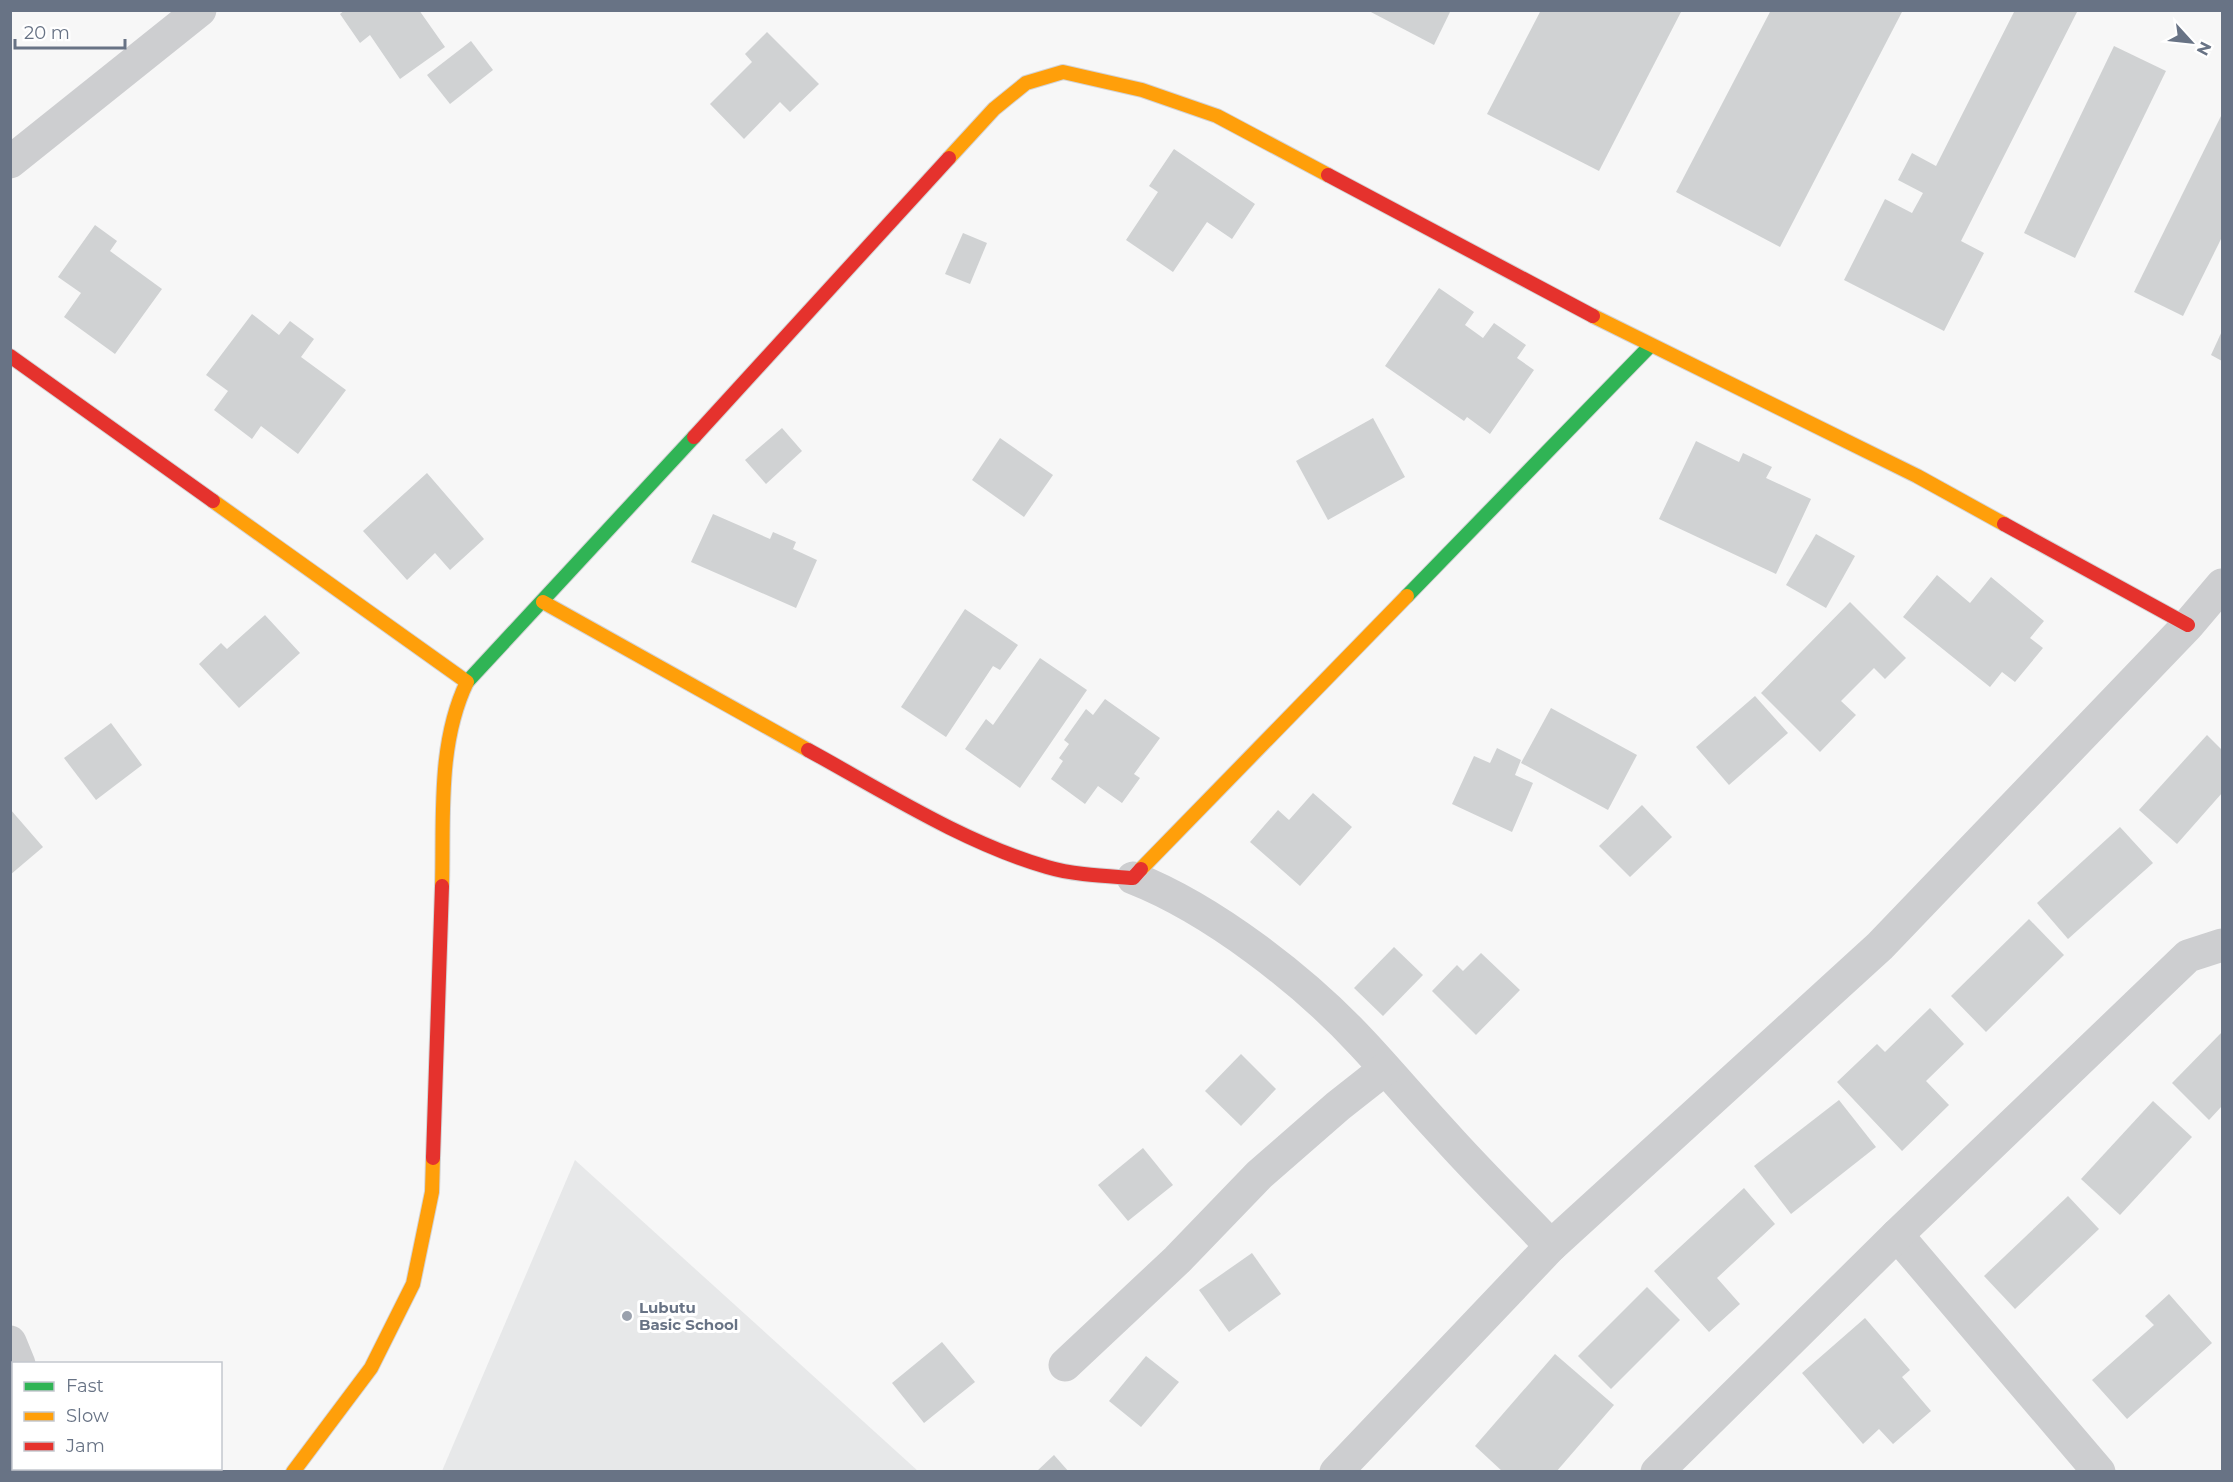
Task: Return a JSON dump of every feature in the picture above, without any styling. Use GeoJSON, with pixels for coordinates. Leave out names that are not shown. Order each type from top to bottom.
{"type":"FeatureCollection","features":[{"type":"Feature","properties":{"kind":"street"},"geometry":{"type":"LineString","coordinates":[[10,162],[200,10]]}},
{"type":"Feature","properties":{"kind":"street"},"geometry":{"type":"LineString","coordinates":[[293,1472],[371,1368],[412,1284],[432,1192],[446,770],[450,731],[457,701],[467,682],[994,109],[1026,83],[1064,72],[1142,90],[1217,116],[1650,346],[1917,476],[2188,625]]}},
{"type":"Feature","properties":{"kind":"street"},"geometry":{"type":"LineString","coordinates":[[1133,878],[1650,346]]}},
{"type":"Feature","properties":{"kind":"street"},"geometry":{"type":"LineString","coordinates":[[10,356],[467,682]]}},
{"type":"Feature","properties":{"kind":"street"},"geometry":{"type":"LineString","coordinates":[[1336,1472],[1551,1246],[1880,946],[2188,625],[2223,585]]}},
{"type":"Feature","properties":{"kind":"street"},"geometry":{"type":"LineString","coordinates":[[543,602],[947,827],[1047,867],[1090,875],[1133,878],[1163,890],[1207,915],[1301,986],[1362,1042],[1551,1246]]}},
{"type":"Feature","properties":{"kind":"street"},"geometry":{"type":"LineString","coordinates":[[1657,1472],[1897,1234],[2188,956],[2223,945]]}},
{"type":"Feature","properties":{"kind":"street"},"geometry":{"type":"LineString","coordinates":[[1065,1365],[1177,1260],[1259,1175],[1338,1106],[1385,1069]]}},
{"type":"Feature","properties":{"kind":"street"},"geometry":{"type":"LineString","coordinates":[[1897,1234],[2099,1472]]}},
{"type":"Feature","properties":{"kind":"street"},"geometry":{"type":"LineString","coordinates":[[10,1342],[18,1362]]}},
{"type":"Feature","properties":{"kind":"shaded area","name":"Lubutu Basic School"},"geometry":{"type":"Polygon","coordinates":[[[575,1160],[918,1471],[442,1471],[575,1160]]]}},
{"type":"Feature","properties":{"kind":"building"},"geometry":{"type":"Polygon","coordinates":[[[345,10],[419,10],[445,47],[400,79],[370,35],[360,43],[340,14],[345,10]]]}},
{"type":"Feature","properties":{"kind":"building"},"geometry":{"type":"Polygon","coordinates":[[[1367,10],[1451,10],[1434,45],[1367,10]]]}},
{"type":"Feature","properties":{"kind":"building"},"geometry":{"type":"Polygon","coordinates":[[[1541,10],[1682,10],[1599,171],[1487,114],[1541,10]]]}},
{"type":"Feature","properties":{"kind":"building"},"geometry":{"type":"Polygon","coordinates":[[[1771,10],[1903,10],[1780,247],[1676,192],[1771,10]]]}},
{"type":"Feature","properties":{"kind":"building"},"geometry":{"type":"Polygon","coordinates":[[[2015,10],[2078,10],[1961,241],[1984,253],[1944,331],[1844,280],[1885,199],[1912,213],[1923,193],[1898,180],[1912,153],[1936,166],[2015,10]]]}},
{"type":"Feature","properties":{"kind":"building"},"geometry":{"type":"Polygon","coordinates":[[[767,32],[819,84],[790,112],[780,102],[744,139],[710,104],[752,62],[745,54],[767,32]]]}},
{"type":"Feature","properties":{"kind":"building"},"geometry":{"type":"Polygon","coordinates":[[[471,41],[493,70],[450,104],[427,75],[471,41]]]}},
{"type":"Feature","properties":{"kind":"building"},"geometry":{"type":"Polygon","coordinates":[[[2114,46],[2166,71],[2075,258],[2024,233],[2114,46]]]}},
{"type":"Feature","properties":{"kind":"building"},"geometry":{"type":"Polygon","coordinates":[[[2222,114],[2222,237],[2183,316],[2134,292],[2222,114]]]}},
{"type":"Feature","properties":{"kind":"building"},"geometry":{"type":"Polygon","coordinates":[[[1174,149],[1255,204],[1232,239],[1207,222],[1173,272],[1126,240],[1158,192],[1149,186],[1174,149]]]}},
{"type":"Feature","properties":{"kind":"building"},"geometry":{"type":"Polygon","coordinates":[[[95,225],[117,241],[110,251],[162,289],[115,354],[64,317],[81,293],[58,277],[95,225]]]}},
{"type":"Feature","properties":{"kind":"building"},"geometry":{"type":"Polygon","coordinates":[[[963,233],[987,243],[970,284],[945,274],[963,233]]]}},
{"type":"Feature","properties":{"kind":"building"},"geometry":{"type":"Polygon","coordinates":[[[1439,288],[1474,312],[1465,325],[1483,338],[1494,323],[1526,345],[1517,358],[1534,370],[1490,434],[1467,417],[1464,421],[1385,366],[1439,288]]]}},
{"type":"Feature","properties":{"kind":"building"},"geometry":{"type":"Polygon","coordinates":[[[252,314],[279,335],[290,321],[314,339],[301,357],[346,390],[298,454],[261,426],[252,439],[214,410],[228,391],[206,375],[252,314]]]}},
{"type":"Feature","properties":{"kind":"building"},"geometry":{"type":"Polygon","coordinates":[[[2222,331],[2222,361],[2211,355],[2222,331]]]}},
{"type":"Feature","properties":{"kind":"building"},"geometry":{"type":"Polygon","coordinates":[[[1373,418],[1405,477],[1328,520],[1296,461],[1373,418]]]}},
{"type":"Feature","properties":{"kind":"building"},"geometry":{"type":"Polygon","coordinates":[[[782,428],[802,451],[766,484],[745,460],[782,428]]]}},
{"type":"Feature","properties":{"kind":"building"},"geometry":{"type":"Polygon","coordinates":[[[1000,438],[1053,475],[1024,517],[972,480],[1000,438]]]}},
{"type":"Feature","properties":{"kind":"building"},"geometry":{"type":"Polygon","coordinates":[[[1696,441],[1739,462],[1743,453],[1772,467],[1766,478],[1811,499],[1776,574],[1659,519],[1696,441]]]}},
{"type":"Feature","properties":{"kind":"building"},"geometry":{"type":"Polygon","coordinates":[[[427,473],[484,539],[450,570],[435,553],[407,580],[363,531],[427,473]]]}},
{"type":"Feature","properties":{"kind":"building"},"geometry":{"type":"Polygon","coordinates":[[[713,514],[770,539],[773,532],[796,542],[793,549],[817,560],[796,608],[691,562],[713,514]]]}},
{"type":"Feature","properties":{"kind":"building"},"geometry":{"type":"Polygon","coordinates":[[[1816,534],[1855,556],[1826,608],[1786,585],[1816,534]]]}},
{"type":"Feature","properties":{"kind":"building"},"geometry":{"type":"Polygon","coordinates":[[[1937,575],[1970,603],[1991,577],[2044,621],[2030,638],[2043,648],[2015,682],[2002,672],[1990,687],[1903,617],[1937,575]]]}},
{"type":"Feature","properties":{"kind":"building"},"geometry":{"type":"Polygon","coordinates":[[[1850,602],[1906,658],[1885,679],[1874,668],[1841,701],[1856,715],[1820,752],[1761,693],[1850,602]]]}},
{"type":"Feature","properties":{"kind":"building"},"geometry":{"type":"Polygon","coordinates":[[[965,609],[1018,645],[1000,670],[993,666],[946,737],[901,707],[965,609]]]}},
{"type":"Feature","properties":{"kind":"building"},"geometry":{"type":"Polygon","coordinates":[[[265,615],[300,653],[239,708],[199,664],[221,643],[227,649],[265,615]]]}},
{"type":"Feature","properties":{"kind":"building"},"geometry":{"type":"Polygon","coordinates":[[[1040,658],[1087,690],[1020,788],[965,749],[986,719],[993,725],[1040,658]]]}},
{"type":"Feature","properties":{"kind":"building"},"geometry":{"type":"Polygon","coordinates":[[[1755,696],[1788,733],[1729,785],[1696,747],[1755,696]]]}},
{"type":"Feature","properties":{"kind":"building"},"geometry":{"type":"Polygon","coordinates":[[[1105,699],[1160,738],[1134,774],[1140,778],[1122,803],[1098,786],[1085,804],[1051,779],[1063,761],[1059,758],[1069,744],[1064,740],[1086,709],[1093,715],[1105,699]]]}},
{"type":"Feature","properties":{"kind":"building"},"geometry":{"type":"Polygon","coordinates":[[[1551,708],[1637,755],[1608,810],[1521,763],[1551,708]]]}},
{"type":"Feature","properties":{"kind":"building"},"geometry":{"type":"Polygon","coordinates":[[[111,723],[142,765],[96,800],[64,758],[111,723]]]}},
{"type":"Feature","properties":{"kind":"building"},"geometry":{"type":"Polygon","coordinates":[[[2207,735],[2222,750],[2222,793],[2177,844],[2139,810],[2207,735]]]}},
{"type":"Feature","properties":{"kind":"building"},"geometry":{"type":"Polygon","coordinates":[[[1497,748],[1521,760],[1515,775],[1533,783],[1512,832],[1452,804],[1474,756],[1490,763],[1497,748]]]}},
{"type":"Feature","properties":{"kind":"building"},"geometry":{"type":"Polygon","coordinates":[[[1313,793],[1352,827],[1300,886],[1250,842],[1278,810],[1289,820],[1313,793]]]}},
{"type":"Feature","properties":{"kind":"building"},"geometry":{"type":"Polygon","coordinates":[[[1642,805],[1672,837],[1630,877],[1599,846],[1642,805]]]}},
{"type":"Feature","properties":{"kind":"building"},"geometry":{"type":"Polygon","coordinates":[[[10,809],[43,847],[10,875],[10,809]]]}},
{"type":"Feature","properties":{"kind":"building"},"geometry":{"type":"Polygon","coordinates":[[[2120,827],[2153,863],[2068,939],[2037,903],[2120,827]]]}},
{"type":"Feature","properties":{"kind":"building"},"geometry":{"type":"Polygon","coordinates":[[[2029,919],[2064,955],[1986,1032],[1951,996],[2029,919]]]}},
{"type":"Feature","properties":{"kind":"building"},"geometry":{"type":"Polygon","coordinates":[[[1394,947],[1423,975],[1383,1016],[1354,988],[1394,947]]]}},
{"type":"Feature","properties":{"kind":"building"},"geometry":{"type":"Polygon","coordinates":[[[1481,953],[1520,990],[1476,1035],[1432,991],[1457,965],[1463,971],[1481,953]]]}},
{"type":"Feature","properties":{"kind":"building"},"geometry":{"type":"Polygon","coordinates":[[[1930,1008],[1964,1044],[1926,1081],[1949,1105],[1902,1151],[1837,1082],[1877,1044],[1885,1052],[1930,1008]]]}},
{"type":"Feature","properties":{"kind":"building"},"geometry":{"type":"Polygon","coordinates":[[[2222,1032],[2222,1106],[2209,1120],[2172,1083],[2222,1032]]]}},
{"type":"Feature","properties":{"kind":"building"},"geometry":{"type":"Polygon","coordinates":[[[1241,1054],[1276,1089],[1241,1126],[1205,1091],[1241,1054]]]}},
{"type":"Feature","properties":{"kind":"building"},"geometry":{"type":"Polygon","coordinates":[[[1839,1100],[1876,1147],[1791,1214],[1754,1166],[1839,1100]]]}},
{"type":"Feature","properties":{"kind":"building"},"geometry":{"type":"Polygon","coordinates":[[[2153,1101],[2192,1137],[2120,1215],[2081,1179],[2153,1101]]]}},
{"type":"Feature","properties":{"kind":"building"},"geometry":{"type":"Polygon","coordinates":[[[1143,1148],[1173,1185],[1128,1221],[1098,1185],[1143,1148]]]}},
{"type":"Feature","properties":{"kind":"building"},"geometry":{"type":"Polygon","coordinates":[[[1744,1188],[1775,1224],[1717,1278],[1740,1304],[1709,1332],[1654,1271],[1744,1188]]]}},
{"type":"Feature","properties":{"kind":"building"},"geometry":{"type":"Polygon","coordinates":[[[2068,1196],[2099,1229],[2015,1309],[1984,1276],[2068,1196]]]}},
{"type":"Feature","properties":{"kind":"building"},"geometry":{"type":"Polygon","coordinates":[[[1252,1253],[1281,1294],[1229,1332],[1199,1290],[1252,1253]]]}},
{"type":"Feature","properties":{"kind":"building"},"geometry":{"type":"Polygon","coordinates":[[[1647,1287],[1680,1320],[1611,1389],[1578,1356],[1647,1287]]]}},
{"type":"Feature","properties":{"kind":"building"},"geometry":{"type":"Polygon","coordinates":[[[2169,1294],[2212,1343],[2127,1419],[2092,1380],[2154,1325],[2145,1316],[2169,1294]]]}},
{"type":"Feature","properties":{"kind":"building"},"geometry":{"type":"Polygon","coordinates":[[[1865,1318],[1910,1370],[1902,1377],[1931,1411],[1893,1444],[1879,1429],[1863,1444],[1802,1373],[1865,1318]]]}},
{"type":"Feature","properties":{"kind":"building"},"geometry":{"type":"Polygon","coordinates":[[[942,1342],[975,1382],[924,1423],[892,1383],[942,1342]]]}},
{"type":"Feature","properties":{"kind":"building"},"geometry":{"type":"Polygon","coordinates":[[[1555,1354],[1614,1405],[1556,1472],[1503,1472],[1475,1446],[1555,1354]]]}},
{"type":"Feature","properties":{"kind":"building"},"geometry":{"type":"Polygon","coordinates":[[[1146,1356],[1179,1382],[1141,1427],[1109,1401],[1146,1356]]]}},
{"type":"Feature","properties":{"kind":"building"},"geometry":{"type":"Polygon","coordinates":[[[1054,1455],[1069,1472],[1036,1472],[1054,1455]]]}},
{"type":"Feature","properties":{"kind":"traffic: fast"},"geometry":{"type":"LineString","coordinates":[[1407,596],[1650,346]]}},
{"type":"Feature","properties":{"kind":"traffic: fast"},"geometry":{"type":"LineString","coordinates":[[467,682],[694,437]]}},
{"type":"Feature","properties":{"kind":"traffic: slow"},"geometry":{"type":"LineString","coordinates":[[949,158],[994,109],[1026,83],[1063,72],[1142,90],[1217,116],[1328,175]]}},
{"type":"Feature","properties":{"kind":"traffic: slow"},"geometry":{"type":"LineString","coordinates":[[1593,316],[1917,476],[2004,524]]}},
{"type":"Feature","properties":{"kind":"traffic: slow"},"geometry":{"type":"LineString","coordinates":[[213,501],[467,682],[457,706],[446,756],[442,886]]}},
{"type":"Feature","properties":{"kind":"traffic: slow"},"geometry":{"type":"LineString","coordinates":[[1141,869],[1407,596]]}},
{"type":"Feature","properties":{"kind":"traffic: slow"},"geometry":{"type":"LineString","coordinates":[[543,602],[808,750]]}},
{"type":"Feature","properties":{"kind":"traffic: slow"},"geometry":{"type":"LineString","coordinates":[[293,1472],[371,1368],[413,1284],[432,1192],[433,1158]]}},
{"type":"Feature","properties":{"kind":"traffic: jam"},"geometry":{"type":"LineString","coordinates":[[694,437],[949,158]]}},
{"type":"Feature","properties":{"kind":"traffic: jam"},"geometry":{"type":"LineString","coordinates":[[1328,175],[1593,316]]}},
{"type":"Feature","properties":{"kind":"traffic: jam"},"geometry":{"type":"LineString","coordinates":[[10,356],[213,501]]}},
{"type":"Feature","properties":{"kind":"traffic: jam"},"geometry":{"type":"LineString","coordinates":[[2004,524],[2188,625]]}},
{"type":"Feature","properties":{"kind":"traffic: jam"},"geometry":{"type":"LineString","coordinates":[[808,750],[924,815],[1016,857],[1057,870],[1090,875],[1133,878],[1141,869]]}},
{"type":"Feature","properties":{"kind":"traffic: jam"},"geometry":{"type":"LineString","coordinates":[[433,1158],[442,886]]}},
{"type":"Feature","properties":{"kind":"place","name":"Lubutu Basic School"},"geometry":{"type":"Point","coordinates":[627,1316]}}]}
